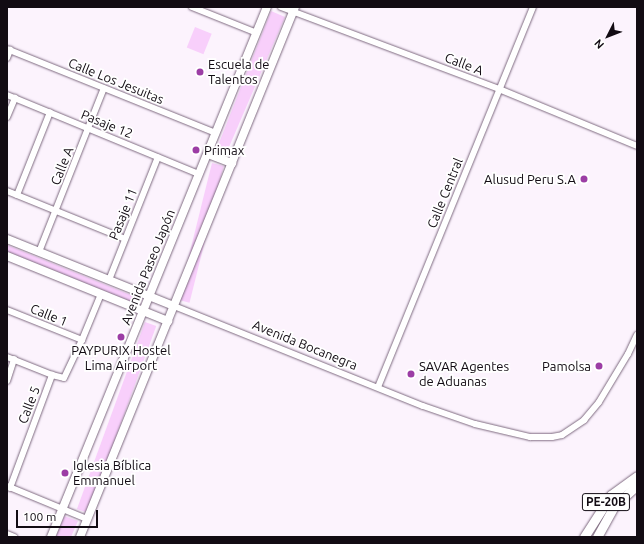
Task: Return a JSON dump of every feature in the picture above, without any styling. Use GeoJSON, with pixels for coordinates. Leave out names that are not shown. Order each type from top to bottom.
{"type":"FeatureCollection","features":[{"type":"Feature","properties":{"kind":"highway","name":"PE-20B"},"geometry":{"type":"LineString","coordinates":[[584,537],[611,495],[637,476]]}},
{"type":"Feature","properties":{"kind":"highway","name":"PE-20B"},"geometry":{"type":"LineString","coordinates":[[597,537],[614,506],[637,485]]}},
{"type":"Feature","properties":{"kind":"main road","name":"Avenida Paseo Japón"},"geometry":{"type":"LineString","coordinates":[[51,537],[267,7]]}},
{"type":"Feature","properties":{"kind":"main road"},"geometry":{"type":"LineString","coordinates":[[80,537],[294,9]]}},
{"type":"Feature","properties":{"kind":"main road"},"geometry":{"type":"LineString","coordinates":[[208,154],[232,163]]}},
{"type":"Feature","properties":{"kind":"main road","name":"Avenida Bocanegra"},"geometry":{"type":"LineString","coordinates":[[7,239],[174,306]]}},
{"type":"Feature","properties":{"kind":"main road"},"geometry":{"type":"LineString","coordinates":[[7,256],[168,321]]}},
{"type":"Feature","properties":{"kind":"street"},"geometry":{"type":"LineString","coordinates":[[192,7],[205,10],[257,34]]}},
{"type":"Feature","properties":{"kind":"street","name":"Calle A"},"geometry":{"type":"LineString","coordinates":[[281,7],[294,9],[499,89],[637,146]]}},
{"type":"Feature","properties":{"kind":"street","name":"Calle Central"},"geometry":{"type":"LineString","coordinates":[[378,387],[533,7]]}},
{"type":"Feature","properties":{"kind":"street"},"geometry":{"type":"LineString","coordinates":[[7,58],[9,50]]}},
{"type":"Feature","properties":{"kind":"street","name":"Calle Los Jesuitas"},"geometry":{"type":"LineString","coordinates":[[9,50],[216,133]]}},
{"type":"Feature","properties":{"kind":"street","name":"Calle A"},"geometry":{"type":"LineString","coordinates":[[39,252],[90,128],[104,88]]}},
{"type":"Feature","properties":{"kind":"street","name":"Pasaje 12"},"geometry":{"type":"LineString","coordinates":[[7,95],[200,174]]}},
{"type":"Feature","properties":{"kind":"street"},"geometry":{"type":"LineString","coordinates":[[7,116],[15,98]]}},
{"type":"Feature","properties":{"kind":"street"},"geometry":{"type":"LineString","coordinates":[[17,195],[50,112]]}},
{"type":"Feature","properties":{"kind":"street","name":"Pasaje 11"},"geometry":{"type":"LineString","coordinates":[[109,280],[158,156]]}},
{"type":"Feature","properties":{"kind":"street"},"geometry":{"type":"LineString","coordinates":[[7,191],[125,238]]}},
{"type":"Feature","properties":{"kind":"street"},"geometry":{"type":"LineString","coordinates":[[7,357],[52,376],[64,378],[101,294]]}},
{"type":"Feature","properties":{"kind":"street","name":"Avenida Bocanegra"},"geometry":{"type":"LineString","coordinates":[[174,306],[423,406],[475,424],[530,437],[552,437],[562,435],[584,420],[593,410],[628,354],[637,335]]}},
{"type":"Feature","properties":{"kind":"street","name":"Calle 1"},"geometry":{"type":"LineString","coordinates":[[7,310],[82,340]]}},
{"type":"Feature","properties":{"kind":"street"},"geometry":{"type":"LineString","coordinates":[[7,382],[14,359]]}},
{"type":"Feature","properties":{"kind":"street","name":"Calle 5"},"geometry":{"type":"LineString","coordinates":[[8,487],[52,376]]}},
{"type":"Feature","properties":{"kind":"street"},"geometry":{"type":"LineString","coordinates":[[8,487],[87,519]]}},
{"type":"Feature","properties":{"kind":"street"},"geometry":{"type":"LineString","coordinates":[[7,534],[14,537]]}},
{"type":"Feature","properties":{"kind":"shaded area"},"geometry":{"type":"Polygon","coordinates":[[[271,11],[285,17],[226,154],[217,148],[271,11]]]}},
{"type":"Feature","properties":{"kind":"shaded area"},"geometry":{"type":"Polygon","coordinates":[[[195,27],[212,34],[203,54],[187,47],[195,27]]]}},
{"type":"Feature","properties":{"kind":"shaded area"},"geometry":{"type":"Polygon","coordinates":[[[212,163],[224,166],[190,303],[178,300],[212,163]]]}},
{"type":"Feature","properties":{"kind":"shaded area"},"geometry":{"type":"Polygon","coordinates":[[[7,245],[138,298],[135,303],[7,251],[7,245]]]}},
{"type":"Feature","properties":{"kind":"shaded area"},"geometry":{"type":"Polygon","coordinates":[[[145,322],[156,326],[88,513],[77,509],[145,322]]]}},
{"type":"Feature","properties":{"kind":"shaded area"},"geometry":{"type":"Polygon","coordinates":[[[64,516],[78,521],[71,537],[56,537],[64,516]]]}},
{"type":"Feature","properties":{"kind":"place","name":"Escuela de Talentos"},"geometry":{"type":"Point","coordinates":[200,72]}},
{"type":"Feature","properties":{"kind":"place","name":"Primax"},"geometry":{"type":"Point","coordinates":[196,150]}},
{"type":"Feature","properties":{"kind":"place","name":"Alusud Peru S.A"},"geometry":{"type":"Point","coordinates":[584,179]}},
{"type":"Feature","properties":{"kind":"place","name":"PAYPURIX Hostel Lima Airport"},"geometry":{"type":"Point","coordinates":[121,337]}},
{"type":"Feature","properties":{"kind":"place","name":"Pamolsa"},"geometry":{"type":"Point","coordinates":[599,366]}},
{"type":"Feature","properties":{"kind":"place","name":"SAVAR Agentes de Aduanas"},"geometry":{"type":"Point","coordinates":[411,374]}},
{"type":"Feature","properties":{"kind":"place","name":"Iglesia Bíblica Emmanuel"},"geometry":{"type":"Point","coordinates":[65,473]}}]}
